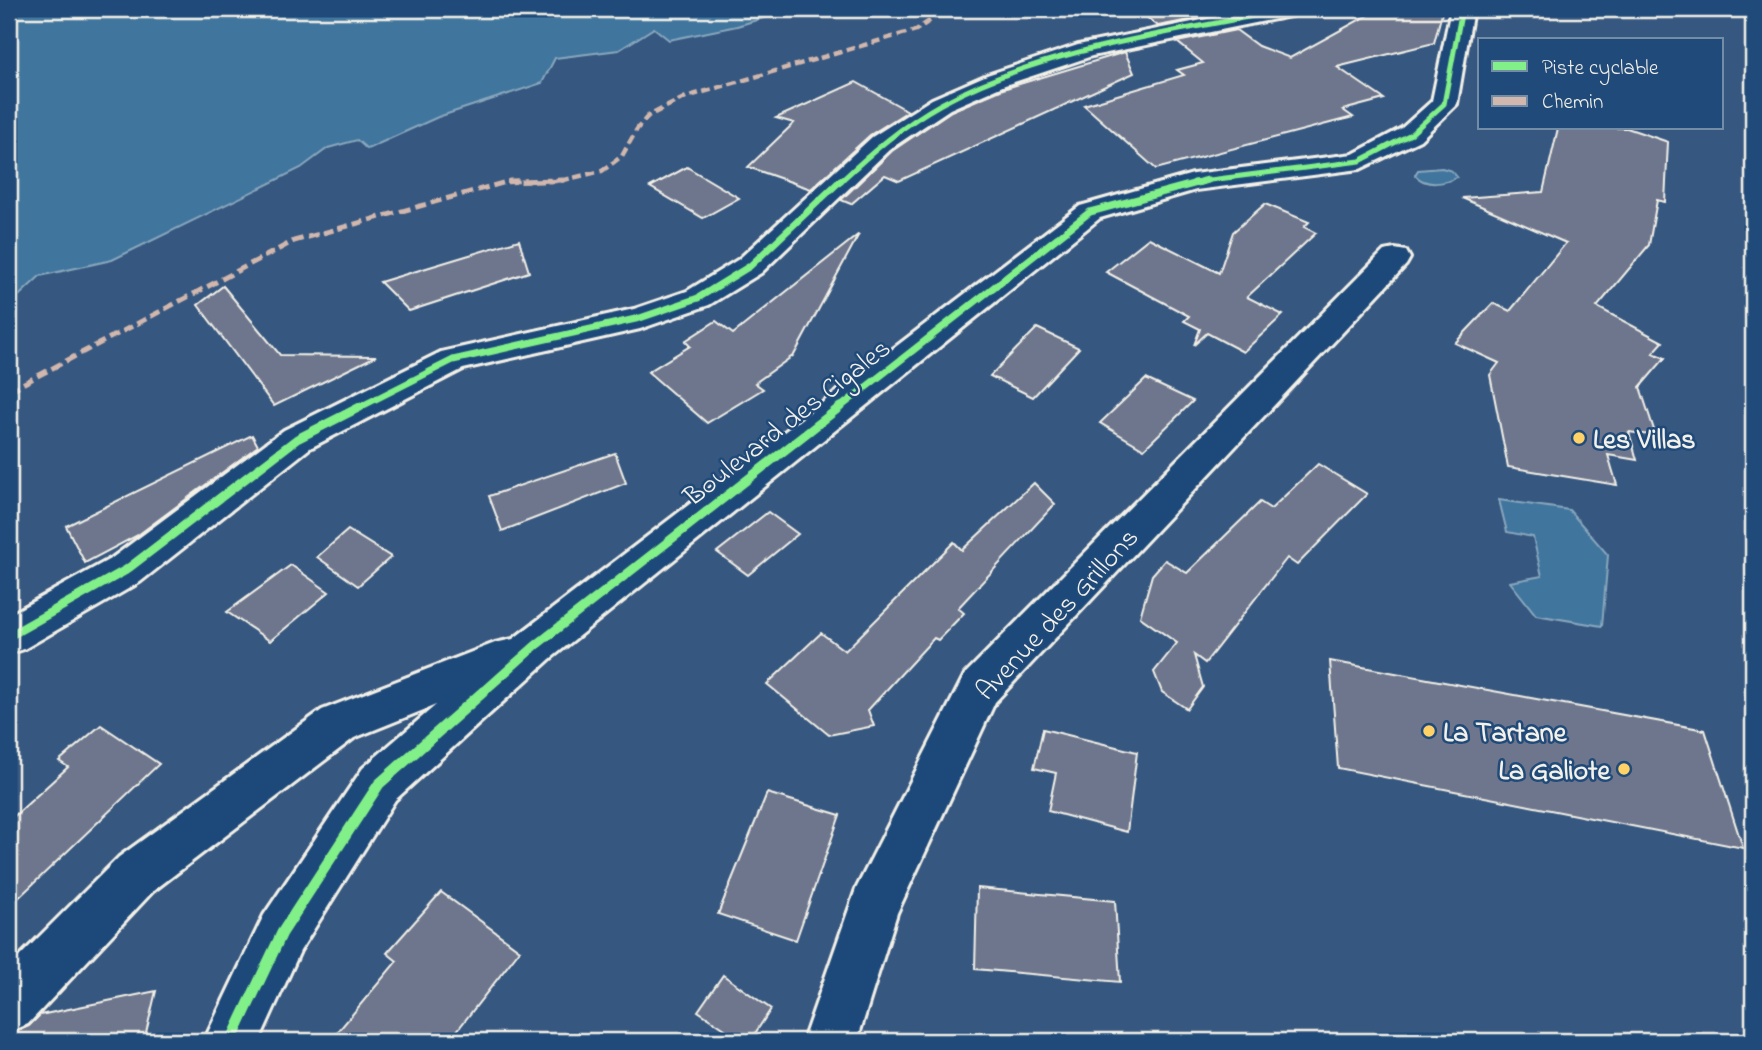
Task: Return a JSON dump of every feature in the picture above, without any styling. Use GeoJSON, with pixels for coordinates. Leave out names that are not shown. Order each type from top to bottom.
{"type":"FeatureCollection","features":[{"type":"Feature","properties":{"kind":"street"},"geometry":{"type":"LineString","coordinates":[[9,636],[126,570],[298,439],[453,360],[640,318],[698,298],[750,266],[881,143],[941,104],[996,80],[1086,50],[1290,9]]}},
{"type":"Feature","properties":{"kind":"street","name":"Boulevard des Cigales"},"geometry":{"type":"LineString","coordinates":[[231,1041],[282,933],[379,784],[535,646],[1090,212],[1193,183],[1360,161],[1411,134],[1444,104],[1462,9]]}},
{"type":"Feature","properties":{"kind":"street","name":"Avenue des Grillons"},"geometry":{"type":"LineString","coordinates":[[830,1041],[874,907],[979,688],[1395,258]]}},
{"type":"Feature","properties":{"kind":"street"},"geometry":{"type":"LineString","coordinates":[[9,1005],[136,874],[338,724],[535,646]]}},
{"type":"Feature","properties":{"kind":"water"},"geometry":{"type":"Polygon","coordinates":[[[9,9],[793,9],[737,26],[669,40],[654,28],[619,50],[555,58],[542,83],[438,117],[367,149],[357,140],[328,148],[301,168],[112,260],[40,276],[9,305],[9,9]]]}},
{"type":"Feature","properties":{"kind":"water"},"geometry":{"type":"Polygon","coordinates":[[[1442,168],[1452,171],[1457,177],[1430,183],[1415,175],[1418,170],[1442,168]]]}},
{"type":"Feature","properties":{"kind":"water"},"geometry":{"type":"Polygon","coordinates":[[[1499,500],[1569,510],[1608,555],[1602,626],[1536,615],[1510,582],[1542,576],[1533,537],[1507,532],[1499,500]]]}},
{"type":"Feature","properties":{"kind":"building"},"geometry":{"type":"Polygon","coordinates":[[[1136,9],[1208,9],[1216,15],[1158,26],[1136,9]]]}},
{"type":"Feature","properties":{"kind":"building"},"geometry":{"type":"Polygon","coordinates":[[[1379,9],[1443,9],[1434,43],[1337,67],[1384,99],[1343,110],[1353,117],[1156,169],[1084,105],[1184,75],[1177,70],[1203,63],[1177,42],[1236,30],[1258,46],[1290,58],[1379,9]]]}},
{"type":"Feature","properties":{"kind":"building"},"geometry":{"type":"Polygon","coordinates":[[[1125,52],[1134,73],[899,181],[885,175],[851,204],[841,200],[892,151],[951,111],[1003,89],[1125,52]]]}},
{"type":"Feature","properties":{"kind":"building"},"geometry":{"type":"Polygon","coordinates":[[[856,82],[908,111],[870,135],[811,189],[748,167],[794,123],[776,118],[856,82]]]}},
{"type":"Feature","properties":{"kind":"building"},"geometry":{"type":"Polygon","coordinates":[[[1558,130],[1633,130],[1668,142],[1665,202],[1657,200],[1649,245],[1597,307],[1663,342],[1653,353],[1665,358],[1640,387],[1656,436],[1629,432],[1637,460],[1608,455],[1617,485],[1508,467],[1490,375],[1499,363],[1455,343],[1493,303],[1510,311],[1566,243],[1462,198],[1543,192],[1558,130]]]}},
{"type":"Feature","properties":{"kind":"building"},"geometry":{"type":"Polygon","coordinates":[[[687,167],[739,198],[703,218],[650,187],[687,167]]]}},
{"type":"Feature","properties":{"kind":"building"},"geometry":{"type":"Polygon","coordinates":[[[1265,204],[1309,222],[1304,227],[1316,233],[1247,297],[1283,315],[1243,352],[1207,333],[1194,345],[1200,329],[1184,321],[1189,316],[1106,272],[1149,238],[1219,273],[1233,232],[1265,204]]]}},
{"type":"Feature","properties":{"kind":"building"},"geometry":{"type":"Polygon","coordinates":[[[859,234],[794,355],[755,383],[763,389],[707,423],[648,372],[690,346],[685,341],[716,321],[733,334],[859,234]]]}},
{"type":"Feature","properties":{"kind":"building"},"geometry":{"type":"Polygon","coordinates":[[[519,240],[529,272],[409,311],[380,282],[519,240]]]}},
{"type":"Feature","properties":{"kind":"building"},"geometry":{"type":"Polygon","coordinates":[[[223,286],[280,355],[376,356],[274,406],[198,305],[223,286]]]}},
{"type":"Feature","properties":{"kind":"building"},"geometry":{"type":"Polygon","coordinates":[[[1037,328],[1079,348],[1033,397],[990,376],[1037,328]]]}},
{"type":"Feature","properties":{"kind":"building"},"geometry":{"type":"Polygon","coordinates":[[[1146,379],[1193,401],[1144,449],[1100,423],[1146,379]]]}},
{"type":"Feature","properties":{"kind":"building"},"geometry":{"type":"Polygon","coordinates":[[[252,435],[258,446],[138,535],[85,563],[66,526],[252,435]]]}},
{"type":"Feature","properties":{"kind":"building"},"geometry":{"type":"Polygon","coordinates":[[[615,453],[626,483],[502,531],[489,496],[615,453]]]}},
{"type":"Feature","properties":{"kind":"building"},"geometry":{"type":"Polygon","coordinates":[[[1318,464],[1367,494],[1297,565],[1287,558],[1205,663],[1194,655],[1203,687],[1187,709],[1162,692],[1154,672],[1177,643],[1140,617],[1152,575],[1165,560],[1187,573],[1260,502],[1271,509],[1318,464]]]}},
{"type":"Feature","properties":{"kind":"building"},"geometry":{"type":"Polygon","coordinates":[[[1034,483],[1055,504],[958,608],[964,613],[938,640],[934,638],[868,710],[874,726],[829,735],[767,684],[821,633],[845,651],[954,542],[962,550],[1034,483]]]}},
{"type":"Feature","properties":{"kind":"building"},"geometry":{"type":"Polygon","coordinates":[[[768,512],[798,534],[748,575],[717,552],[768,512]]]}},
{"type":"Feature","properties":{"kind":"building"},"geometry":{"type":"Polygon","coordinates":[[[348,530],[391,557],[358,586],[317,557],[348,530]]]}},
{"type":"Feature","properties":{"kind":"building"},"geometry":{"type":"Polygon","coordinates":[[[291,565],[329,592],[270,641],[227,612],[291,565]]]}},
{"type":"Feature","properties":{"kind":"building"},"geometry":{"type":"Polygon","coordinates":[[[1330,661],[1705,730],[1743,848],[1338,768],[1330,661]]]}},
{"type":"Feature","properties":{"kind":"building"},"geometry":{"type":"Polygon","coordinates":[[[101,725],[159,764],[9,907],[9,821],[68,767],[59,761],[101,725]]]}},
{"type":"Feature","properties":{"kind":"building"},"geometry":{"type":"Polygon","coordinates":[[[1043,729],[1137,752],[1127,832],[1048,811],[1056,773],[1034,768],[1043,729]]]}},
{"type":"Feature","properties":{"kind":"building"},"geometry":{"type":"Polygon","coordinates":[[[767,793],[840,815],[796,940],[718,914],[767,793]]]}},
{"type":"Feature","properties":{"kind":"building"},"geometry":{"type":"Polygon","coordinates":[[[977,888],[1115,901],[1120,982],[975,969],[977,888]]]}},
{"type":"Feature","properties":{"kind":"building"},"geometry":{"type":"Polygon","coordinates":[[[441,892],[520,950],[449,1041],[330,1041],[397,961],[387,953],[441,892]]]}},
{"type":"Feature","properties":{"kind":"building"},"geometry":{"type":"Polygon","coordinates":[[[723,975],[771,1009],[750,1041],[743,1041],[698,1011],[723,975]]]}},
{"type":"Feature","properties":{"kind":"building"},"geometry":{"type":"Polygon","coordinates":[[[156,991],[144,1041],[9,1041],[9,1035],[29,1026],[40,1015],[156,991]]]}},
{"type":"Feature","properties":{"kind":"marked path"},"geometry":{"type":"LineString","coordinates":[[9,391],[294,241],[510,181],[560,181],[602,171],[622,156],[637,129],[648,116],[686,97],[916,30],[947,9]]}},
{"type":"Feature","properties":{"kind":"cycle path"},"geometry":{"type":"LineString","coordinates":[[9,636],[126,570],[297,439],[453,360],[640,318],[698,298],[750,266],[881,143],[941,104],[996,80],[1086,50],[1290,9]]}},
{"type":"Feature","properties":{"kind":"cycle path"},"geometry":{"type":"LineString","coordinates":[[231,1041],[282,933],[379,784],[535,646],[1090,212],[1193,182],[1360,161],[1411,134],[1444,104],[1462,9]]}},
{"type":"Feature","properties":{"kind":"place","name":"Les Villas"},"geometry":{"type":"Point","coordinates":[1579,438]}},
{"type":"Feature","properties":{"kind":"place","name":"La Tartane"},"geometry":{"type":"Point","coordinates":[1429,731]}},
{"type":"Feature","properties":{"kind":"place","name":"La Galiote"},"geometry":{"type":"Point","coordinates":[1624,769]}}]}
